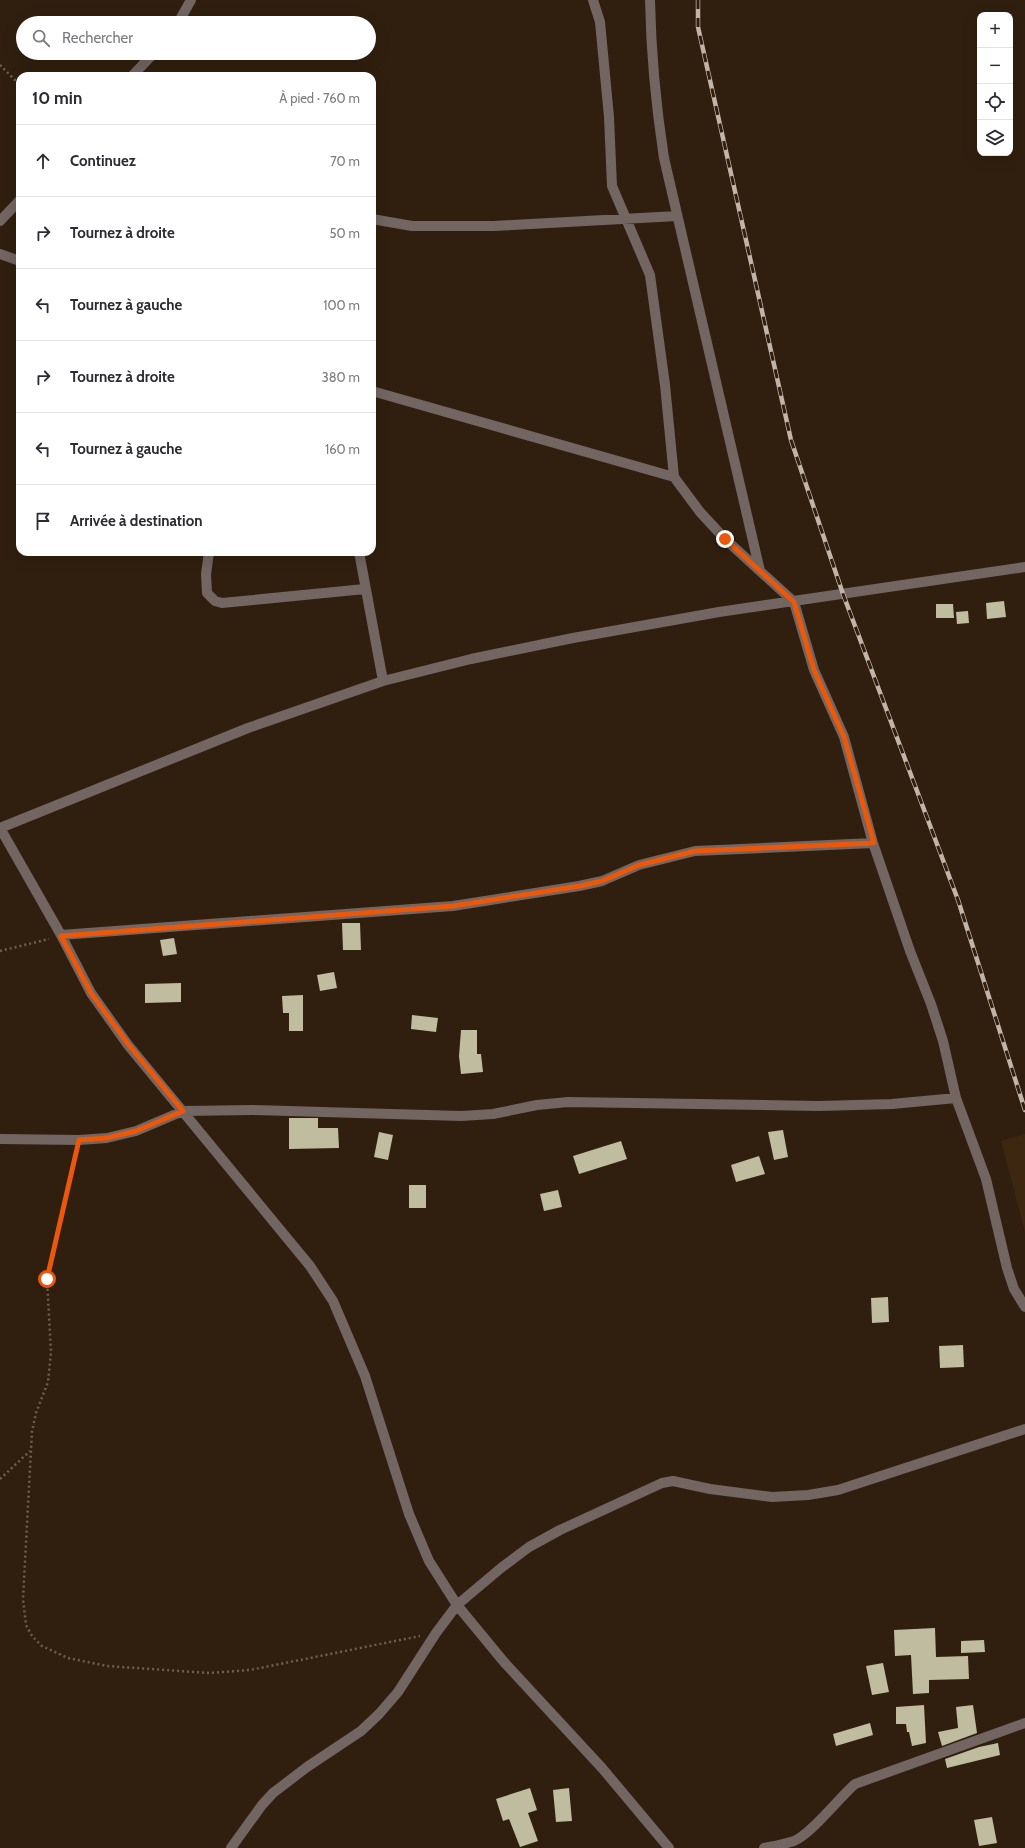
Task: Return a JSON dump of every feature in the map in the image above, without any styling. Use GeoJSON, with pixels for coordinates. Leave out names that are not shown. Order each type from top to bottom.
{"type":"FeatureCollection","features":[{"type":"Feature","properties":{"kind":"street"},"geometry":{"type":"LineString","coordinates":[[182,16],[191,0]]}},
{"type":"Feature","properties":{"kind":"street"},"geometry":{"type":"LineString","coordinates":[[593,0],[600,22],[609,117],[612,186],[651,281],[665,385],[674,477],[700,512],[715,528],[794,602],[814,670],[844,737],[874,843],[910,951],[931,1004],[943,1041],[956,1098],[986,1179],[1007,1268],[1014,1289],[1025,1307]]}},
{"type":"Feature","properties":{"kind":"street"},"geometry":{"type":"LineString","coordinates":[[650,0],[650,36],[655,101],[664,158],[760,571]]}},
{"type":"Feature","properties":{"kind":"street"},"geometry":{"type":"LineString","coordinates":[[136,72],[147,60]]}},
{"type":"Feature","properties":{"kind":"street"},"geometry":{"type":"LineString","coordinates":[[0,221],[16,204]]}},
{"type":"Feature","properties":{"kind":"street"},"geometry":{"type":"LineString","coordinates":[[376,220],[412,226],[494,226],[626,220],[677,216]]}},
{"type":"Feature","properties":{"kind":"street"},"geometry":{"type":"LineString","coordinates":[[0,254],[16,260]]}},
{"type":"Feature","properties":{"kind":"street"},"geometry":{"type":"LineString","coordinates":[[376,392],[674,477]]}},
{"type":"Feature","properties":{"kind":"street"},"geometry":{"type":"LineString","coordinates":[[208,556],[206,574],[207,593],[215,601],[222,603],[365,589]]}},
{"type":"Feature","properties":{"kind":"street"},"geometry":{"type":"LineString","coordinates":[[360,556],[383,681]]}},
{"type":"Feature","properties":{"kind":"street"},"geometry":{"type":"LineString","coordinates":[[669,1848],[602,1768],[504,1662],[457,1605],[429,1561],[409,1514],[365,1376],[333,1301],[310,1266],[128,1044],[91,993],[61,936],[0,828],[248,728],[383,681],[471,659],[573,638],[719,612],[1025,567]]}},
{"type":"Feature","properties":{"kind":"street"},"geometry":{"type":"LineString","coordinates":[[61,936],[453,906],[602,881],[639,865],[695,851],[874,843]]}},
{"type":"Feature","properties":{"kind":"street"},"geometry":{"type":"LineString","coordinates":[[0,1139],[79,1140],[107,1138],[136,1131],[183,1111],[252,1110],[461,1116],[492,1114],[537,1105],[568,1102],[819,1106],[892,1104],[956,1098]]}},
{"type":"Feature","properties":{"kind":"street"},"geometry":{"type":"LineString","coordinates":[[231,1848],[262,1804],[273,1794],[306,1767],[361,1731],[379,1714],[398,1692],[436,1633],[457,1605],[501,1568],[529,1548],[560,1530],[662,1483],[672,1481],[710,1489],[772,1497],[808,1495],[838,1490],[1025,1429]]}},
{"type":"Feature","properties":{"kind":"street"},"geometry":{"type":"LineString","coordinates":[[764,1848],[795,1840],[806,1834],[844,1793],[855,1784],[1025,1723]]}},
{"type":"Feature","properties":{"kind":"path"},"geometry":{"type":"LineString","coordinates":[[0,65],[16,81]]}},
{"type":"Feature","properties":{"kind":"path"},"geometry":{"type":"LineString","coordinates":[[0,951],[61,936]]}},
{"type":"Feature","properties":{"kind":"path"},"geometry":{"type":"LineString","coordinates":[[79,1140],[47,1279],[51,1352],[48,1382],[36,1413],[30,1451],[23,1599],[26,1625],[32,1636],[42,1646],[68,1658],[107,1666],[209,1673],[250,1670],[436,1633]]}},
{"type":"Feature","properties":{"kind":"path"},"geometry":{"type":"LineString","coordinates":[[0,1479],[30,1451]]}},
{"type":"Feature","properties":{"kind":"shaded area"},"geometry":{"type":"Polygon","coordinates":[[[1025,1134],[1025,1232],[1001,1141],[1025,1134]]]}},
{"type":"Feature","properties":{"kind":"building"},"geometry":{"type":"Polygon","coordinates":[[[1004,601],[1006,617],[987,619],[986,603],[1004,601]]]}},
{"type":"Feature","properties":{"kind":"building"},"geometry":{"type":"Polygon","coordinates":[[[936,604],[953,604],[954,618],[936,618],[936,604]]]}},
{"type":"Feature","properties":{"kind":"building"},"geometry":{"type":"Polygon","coordinates":[[[968,611],[969,623],[957,624],[956,612],[968,611]]]}},
{"type":"Feature","properties":{"kind":"building"},"geometry":{"type":"Polygon","coordinates":[[[342,923],[360,923],[361,950],[343,950],[342,923]]]}},
{"type":"Feature","properties":{"kind":"building"},"geometry":{"type":"Polygon","coordinates":[[[174,938],[177,954],[163,956],[160,940],[174,938]]]}},
{"type":"Feature","properties":{"kind":"building"},"geometry":{"type":"Polygon","coordinates":[[[334,972],[337,988],[320,991],[317,975],[334,972]]]}},
{"type":"Feature","properties":{"kind":"building"},"geometry":{"type":"Polygon","coordinates":[[[181,983],[181,1002],[145,1003],[145,984],[181,983]]]}},
{"type":"Feature","properties":{"kind":"building"},"geometry":{"type":"Polygon","coordinates":[[[303,995],[303,1031],[289,1031],[289,1013],[283,1013],[282,996],[303,995]]]}},
{"type":"Feature","properties":{"kind":"building"},"geometry":{"type":"Polygon","coordinates":[[[412,1015],[438,1018],[436,1032],[411,1029],[412,1015]]]}},
{"type":"Feature","properties":{"kind":"building"},"geometry":{"type":"Polygon","coordinates":[[[461,1030],[477,1030],[477,1054],[481,1054],[483,1072],[461,1074],[459,1056],[461,1030]]]}},
{"type":"Feature","properties":{"kind":"building"},"geometry":{"type":"Polygon","coordinates":[[[289,1118],[318,1118],[318,1128],[338,1128],[339,1148],[289,1149],[289,1118]]]}},
{"type":"Feature","properties":{"kind":"building"},"geometry":{"type":"Polygon","coordinates":[[[783,1130],[788,1157],[774,1160],[768,1132],[783,1130]]]}},
{"type":"Feature","properties":{"kind":"building"},"geometry":{"type":"Polygon","coordinates":[[[379,1132],[393,1135],[388,1160],[374,1157],[379,1132]]]}},
{"type":"Feature","properties":{"kind":"building"},"geometry":{"type":"Polygon","coordinates":[[[621,1141],[627,1159],[579,1174],[573,1156],[621,1141]]]}},
{"type":"Feature","properties":{"kind":"building"},"geometry":{"type":"Polygon","coordinates":[[[759,1156],[765,1174],[736,1182],[731,1165],[759,1156]]]}},
{"type":"Feature","properties":{"kind":"building"},"geometry":{"type":"Polygon","coordinates":[[[409,1185],[426,1185],[426,1208],[409,1208],[409,1185]]]}},
{"type":"Feature","properties":{"kind":"building"},"geometry":{"type":"Polygon","coordinates":[[[558,1190],[562,1207],[544,1211],[540,1194],[558,1190]]]}},
{"type":"Feature","properties":{"kind":"building"},"geometry":{"type":"Polygon","coordinates":[[[888,1297],[889,1322],[872,1323],[871,1298],[888,1297]]]}},
{"type":"Feature","properties":{"kind":"building"},"geometry":{"type":"Polygon","coordinates":[[[963,1345],[964,1367],[940,1368],[939,1346],[963,1345]]]}},
{"type":"Feature","properties":{"kind":"building"},"geometry":{"type":"Polygon","coordinates":[[[935,1628],[936,1657],[968,1656],[969,1679],[929,1680],[929,1693],[913,1694],[911,1655],[895,1656],[894,1630],[935,1628]]]}},
{"type":"Feature","properties":{"kind":"building"},"geometry":{"type":"Polygon","coordinates":[[[984,1640],[985,1652],[961,1653],[961,1641],[984,1640]]]}},
{"type":"Feature","properties":{"kind":"building"},"geometry":{"type":"Polygon","coordinates":[[[883,1663],[889,1692],[872,1695],[866,1666],[883,1663]]]}},
{"type":"Feature","properties":{"kind":"building"},"geometry":{"type":"Polygon","coordinates":[[[924,1705],[926,1743],[912,1746],[906,1724],[896,1724],[896,1707],[924,1705]]]}},
{"type":"Feature","properties":{"kind":"building"},"geometry":{"type":"Polygon","coordinates":[[[973,1705],[977,1733],[942,1746],[938,1732],[958,1728],[956,1707],[973,1705]]]}},
{"type":"Feature","properties":{"kind":"building"},"geometry":{"type":"Polygon","coordinates":[[[870,1723],[873,1735],[836,1746],[833,1734],[870,1723]]]}},
{"type":"Feature","properties":{"kind":"building"},"geometry":{"type":"Polygon","coordinates":[[[998,1743],[1000,1755],[947,1768],[945,1759],[979,1747],[998,1743]]]}},
{"type":"Feature","properties":{"kind":"building"},"geometry":{"type":"Polygon","coordinates":[[[530,1788],[537,1810],[528,1813],[538,1841],[520,1847],[509,1819],[503,1821],[496,1799],[530,1788]]]}},
{"type":"Feature","properties":{"kind":"building"},"geometry":{"type":"Polygon","coordinates":[[[569,1788],[572,1821],[556,1822],[553,1790],[569,1788]]]}},
{"type":"Feature","properties":{"kind":"building"},"geometry":{"type":"Polygon","coordinates":[[[992,1817],[997,1843],[979,1846],[974,1820],[992,1817]]]}},
{"type":"Feature","properties":{"kind":"railway"},"geometry":{"type":"LineString","coordinates":[[698,0],[698,27],[791,440],[843,594],[958,900],[1025,1110]]}},
{"type":"Feature","properties":{"kind":"route"},"geometry":{"type":"LineString","coordinates":[[47,1279],[79,1140],[107,1138],[136,1131],[183,1111],[128,1044],[91,993],[61,936],[453,906],[580,886],[602,881],[639,865],[695,851],[874,843],[844,737],[814,670],[794,602],[725,539]]}}]}
